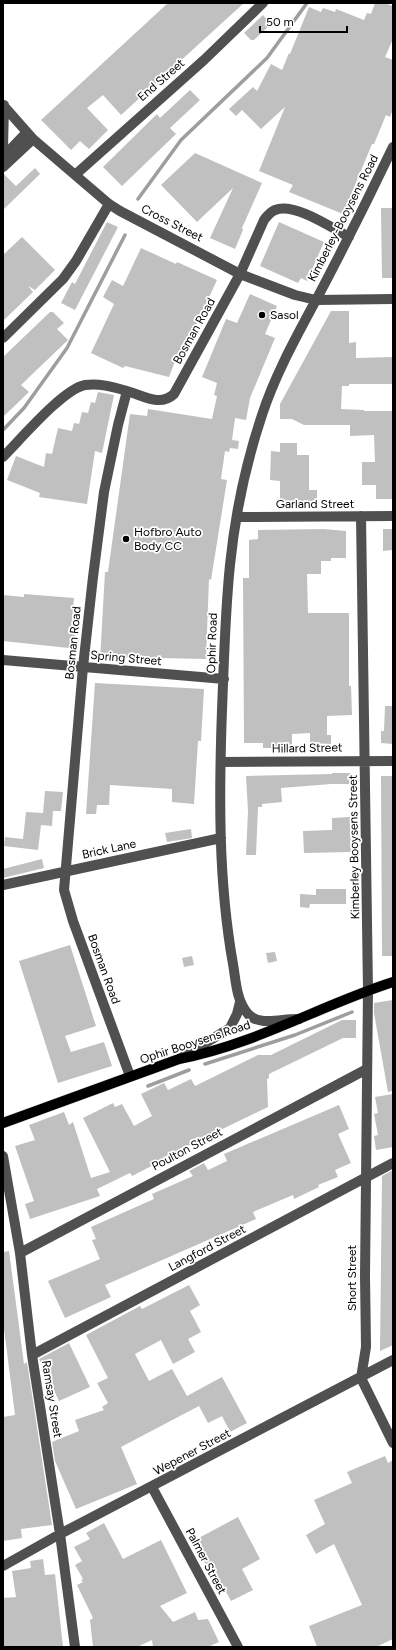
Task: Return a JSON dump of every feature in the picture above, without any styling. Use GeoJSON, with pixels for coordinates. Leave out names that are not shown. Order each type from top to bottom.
{"type":"FeatureCollection","features":[{"type":"Feature","properties":{"kind":"main road","name":"Ophir Booysens Road"},"geometry":{"type":"LineString","coordinates":[[3,1123],[179,1059],[210,1052],[299,1019],[368,990],[393,982]]}},
{"type":"Feature","properties":{"kind":"street","name":"End Street"},"geometry":{"type":"LineString","coordinates":[[74,174],[204,60],[263,3]]}},
{"type":"Feature","properties":{"kind":"street","name":"Cross Street"},"geometry":{"type":"LineString","coordinates":[[3,105],[30,135],[109,204],[240,274],[281,290],[316,300],[393,299]]}},
{"type":"Feature","properties":{"kind":"street"},"geometry":{"type":"LineString","coordinates":[[3,105],[3,148]]}},
{"type":"Feature","properties":{"kind":"street"},"geometry":{"type":"LineString","coordinates":[[3,157],[30,135]]}},
{"type":"Feature","properties":{"kind":"street"},"geometry":{"type":"LineString","coordinates":[[3,167],[30,135]]}},
{"type":"Feature","properties":{"kind":"street","name":"Kimberley-Booysens Road"},"geometry":{"type":"LineString","coordinates":[[316,300],[393,147]]}},
{"type":"Feature","properties":{"kind":"street"},"geometry":{"type":"LineString","coordinates":[[3,338],[63,278],[76,261],[109,204]]}},
{"type":"Feature","properties":{"kind":"street"},"geometry":{"type":"LineString","coordinates":[[240,274],[264,220],[269,214],[276,210],[292,209],[306,214],[349,237]]}},
{"type":"Feature","properties":{"kind":"street","name":"Bosman Road"},"geometry":{"type":"LineString","coordinates":[[130,1076],[64,896],[83,667],[104,492],[127,390],[157,400],[165,401],[174,394],[240,274]]}},
{"type":"Feature","properties":{"kind":"street","name":"Ophir Road"},"geometry":{"type":"LineString","coordinates":[[240,1002],[225,904],[221,838],[221,762],[226,616],[230,563],[237,517],[250,456],[269,394],[316,300]]}},
{"type":"Feature","properties":{"kind":"street"},"geometry":{"type":"LineString","coordinates":[[3,457],[59,400],[71,390],[84,385],[96,384],[127,390]]}},
{"type":"Feature","properties":{"kind":"street","name":"Kimberley Booysens Street"},"geometry":{"type":"LineString","coordinates":[[361,516],[366,761],[368,990],[366,1178]]}},
{"type":"Feature","properties":{"kind":"street","name":"Garland Street"},"geometry":{"type":"LineString","coordinates":[[237,517],[393,516]]}},
{"type":"Feature","properties":{"kind":"street","name":"Spring Street"},"geometry":{"type":"LineString","coordinates":[[3,660],[224,679]]}},
{"type":"Feature","properties":{"kind":"street","name":"Hillard Street"},"geometry":{"type":"LineString","coordinates":[[221,762],[393,761]]}},
{"type":"Feature","properties":{"kind":"street","name":"Brick Lane"},"geometry":{"type":"LineString","coordinates":[[3,885],[221,838]]}},
{"type":"Feature","properties":{"kind":"street"},"geometry":{"type":"LineString","coordinates":[[240,1002],[248,1014],[257,1020],[267,1021],[299,1019]]}},
{"type":"Feature","properties":{"kind":"street"},"geometry":{"type":"LineString","coordinates":[[179,1059],[230,1028],[237,1014],[240,1002]]}},
{"type":"Feature","properties":{"kind":"street","name":"Poulton Street"},"geometry":{"type":"LineString","coordinates":[[20,1253],[367,1069]]}},
{"type":"Feature","properties":{"kind":"street","name":"Ramsay Street"},"geometry":{"type":"LineString","coordinates":[[3,1156],[20,1253],[32,1354],[60,1534],[75,1647]]}},
{"type":"Feature","properties":{"kind":"street","name":"Langford Street"},"geometry":{"type":"LineString","coordinates":[[32,1354],[393,1163]]}},
{"type":"Feature","properties":{"kind":"street","name":"Short Street"},"geometry":{"type":"LineString","coordinates":[[361,1378],[366,1347],[366,1178]]}},
{"type":"Feature","properties":{"kind":"street","name":"Wepener Street"},"geometry":{"type":"LineString","coordinates":[[3,1566],[60,1534],[393,1360]]}},
{"type":"Feature","properties":{"kind":"street"},"geometry":{"type":"LineString","coordinates":[[361,1378],[393,1442]]}},
{"type":"Feature","properties":{"kind":"street","name":"Palmer Street"},"geometry":{"type":"LineString","coordinates":[[152,1487],[238,1647]]}},
{"type":"Feature","properties":{"kind":"building"},"geometry":{"type":"Polygon","coordinates":[[[168,3],[244,3],[121,115],[103,95],[87,108],[108,130],[89,149],[80,141],[71,150],[41,120],[168,3]]]}},
{"type":"Feature","properties":{"kind":"building"},"geometry":{"type":"Polygon","coordinates":[[[375,3],[384,3],[393,6],[393,39],[385,57],[393,60],[393,109],[390,117],[386,115],[374,144],[372,144],[343,214],[289,192],[293,185],[259,171],[285,107],[261,129],[242,110],[236,116],[229,109],[253,87],[257,91],[271,64],[282,70],[309,7],[321,12],[323,8],[335,12],[336,9],[364,20],[367,13],[371,14],[375,3]]]}},
{"type":"Feature","properties":{"kind":"building"},"geometry":{"type":"Polygon","coordinates":[[[263,15],[271,24],[254,40],[251,40],[244,33],[263,15]]]}},
{"type":"Feature","properties":{"kind":"building"},"geometry":{"type":"Polygon","coordinates":[[[190,90],[200,100],[170,128],[176,134],[122,186],[103,167],[157,114],[160,118],[190,90]]]}},
{"type":"Feature","properties":{"kind":"building"},"geometry":{"type":"Polygon","coordinates":[[[195,153],[262,183],[242,228],[243,230],[235,249],[210,238],[233,188],[197,222],[161,185],[195,153]]]}},
{"type":"Feature","properties":{"kind":"building"},"geometry":{"type":"Polygon","coordinates":[[[35,168],[40,174],[3,210],[3,173],[16,186],[35,168]]]}},
{"type":"Feature","properties":{"kind":"building"},"geometry":{"type":"Polygon","coordinates":[[[381,208],[393,208],[393,278],[382,278],[381,208]]]}},
{"type":"Feature","properties":{"kind":"building"},"geometry":{"type":"Polygon","coordinates":[[[107,222],[118,227],[75,310],[61,303],[72,282],[75,284],[107,222]]]}},
{"type":"Feature","properties":{"kind":"building"},"geometry":{"type":"Polygon","coordinates":[[[279,222],[324,242],[307,281],[301,278],[298,283],[260,266],[279,222]]]}},
{"type":"Feature","properties":{"kind":"building"},"geometry":{"type":"Polygon","coordinates":[[[22,237],[55,270],[35,290],[28,286],[33,292],[3,321],[3,255],[22,237]]]}},
{"type":"Feature","properties":{"kind":"building"},"geometry":{"type":"Polygon","coordinates":[[[141,248],[217,280],[181,358],[177,356],[169,377],[125,366],[123,368],[91,353],[114,304],[103,297],[112,280],[123,286],[141,248]]]}},
{"type":"Feature","properties":{"kind":"building"},"geometry":{"type":"Polygon","coordinates":[[[250,294],[277,306],[265,334],[275,338],[250,398],[246,420],[235,418],[232,440],[239,441],[238,449],[230,448],[229,452],[225,451],[221,479],[227,480],[211,580],[209,579],[206,659],[112,657],[111,661],[100,660],[105,572],[108,572],[130,414],[147,416],[148,409],[212,419],[217,396],[214,395],[217,383],[202,377],[226,319],[237,323],[250,294]]]}},
{"type":"Feature","properties":{"kind":"building"},"geometry":{"type":"Polygon","coordinates":[[[331,311],[349,311],[349,343],[356,342],[356,358],[393,357],[393,384],[349,384],[349,386],[342,386],[341,409],[393,411],[393,499],[376,499],[376,485],[362,485],[362,462],[375,462],[374,435],[350,436],[350,425],[304,425],[292,419],[280,419],[280,404],[331,311]]]}},
{"type":"Feature","properties":{"kind":"building"},"geometry":{"type":"Polygon","coordinates":[[[50,312],[53,312],[64,323],[57,329],[68,340],[21,385],[29,392],[3,417],[3,357],[50,312]]]}},
{"type":"Feature","properties":{"kind":"building"},"geometry":{"type":"Polygon","coordinates":[[[98,392],[114,395],[102,453],[95,451],[87,504],[39,497],[40,493],[7,480],[16,456],[44,467],[46,453],[52,454],[58,428],[72,431],[74,423],[79,424],[82,412],[88,413],[91,402],[95,403],[98,392]]]}},
{"type":"Feature","properties":{"kind":"building"},"geometry":{"type":"Polygon","coordinates":[[[280,443],[297,443],[297,455],[309,455],[309,490],[317,490],[317,501],[280,501],[280,481],[270,480],[271,451],[280,452],[280,443]]]}},
{"type":"Feature","properties":{"kind":"building"},"geometry":{"type":"Polygon","coordinates":[[[324,529],[346,531],[346,558],[331,558],[331,561],[321,561],[321,574],[307,574],[308,613],[349,613],[349,686],[351,686],[352,715],[327,716],[327,735],[331,735],[331,744],[310,743],[310,733],[292,734],[292,748],[263,748],[263,743],[244,743],[243,578],[249,578],[249,540],[258,539],[258,530],[324,529]]]}},
{"type":"Feature","properties":{"kind":"building"},"geometry":{"type":"Polygon","coordinates":[[[383,529],[393,529],[393,550],[383,551],[383,529]]]}},
{"type":"Feature","properties":{"kind":"building"},"geometry":{"type":"Polygon","coordinates":[[[24,594],[74,598],[71,633],[79,638],[78,649],[3,641],[3,595],[24,597],[24,594]]]}},
{"type":"Feature","properties":{"kind":"building"},"geometry":{"type":"Polygon","coordinates":[[[95,683],[204,689],[201,741],[198,741],[194,804],[172,802],[172,789],[110,785],[109,805],[97,805],[96,814],[86,814],[95,683]]]}},
{"type":"Feature","properties":{"kind":"building"},"geometry":{"type":"Polygon","coordinates":[[[385,706],[393,706],[393,744],[381,743],[381,731],[384,731],[385,706]]]}},
{"type":"Feature","properties":{"kind":"building"},"geometry":{"type":"Polygon","coordinates":[[[351,773],[351,784],[281,788],[282,802],[262,804],[262,807],[258,807],[256,855],[246,855],[248,811],[246,776],[351,773]]]}},
{"type":"Feature","properties":{"kind":"building"},"geometry":{"type":"Polygon","coordinates":[[[381,776],[393,776],[393,956],[382,956],[381,776]]]}},
{"type":"Feature","properties":{"kind":"building"},"geometry":{"type":"Polygon","coordinates":[[[45,791],[63,792],[61,811],[53,811],[52,826],[41,825],[38,850],[4,846],[5,837],[23,839],[26,812],[43,813],[45,791]]]}},
{"type":"Feature","properties":{"kind":"building"},"geometry":{"type":"Polygon","coordinates":[[[350,817],[351,852],[304,853],[303,831],[332,830],[332,818],[350,817]]]}},
{"type":"Feature","properties":{"kind":"building"},"geometry":{"type":"Polygon","coordinates":[[[191,829],[192,838],[167,842],[165,833],[191,829]]]}},
{"type":"Feature","properties":{"kind":"building"},"geometry":{"type":"Polygon","coordinates":[[[42,859],[44,868],[3,878],[3,869],[42,859]]]}},
{"type":"Feature","properties":{"kind":"building"},"geometry":{"type":"Polygon","coordinates":[[[316,889],[346,889],[346,904],[310,904],[309,908],[300,907],[300,894],[316,895],[316,889]]]}},
{"type":"Feature","properties":{"kind":"building"},"geometry":{"type":"Polygon","coordinates":[[[70,945],[96,1026],[65,1036],[71,1052],[104,1042],[112,1066],[58,1083],[19,961],[70,945]]]}},
{"type":"Feature","properties":{"kind":"building"},"geometry":{"type":"Polygon","coordinates":[[[275,952],[277,961],[268,963],[266,953],[275,952]]]}},
{"type":"Feature","properties":{"kind":"building"},"geometry":{"type":"Polygon","coordinates":[[[192,956],[194,965],[184,967],[182,958],[192,956]]]}},
{"type":"Feature","properties":{"kind":"building"},"geometry":{"type":"Polygon","coordinates":[[[393,1000],[393,1091],[388,1092],[374,1013],[374,1003],[393,1000]]]}},
{"type":"Feature","properties":{"kind":"building"},"geometry":{"type":"Polygon","coordinates":[[[342,1020],[356,1020],[356,1038],[343,1038],[269,1074],[269,1078],[267,1079],[268,1107],[177,1151],[177,1153],[132,1176],[130,1173],[97,1189],[100,1196],[30,1219],[25,1204],[34,1201],[15,1146],[35,1140],[29,1125],[64,1112],[69,1125],[73,1122],[91,1178],[110,1172],[83,1118],[113,1103],[115,1107],[122,1104],[134,1126],[152,1116],[141,1094],[164,1083],[168,1090],[191,1079],[195,1086],[258,1055],[271,1055],[342,1020]]]}},
{"type":"Feature","properties":{"kind":"building"},"geometry":{"type":"Polygon","coordinates":[[[393,1094],[393,1147],[376,1150],[374,1136],[378,1135],[374,1114],[378,1113],[375,1097],[393,1094]]]}},
{"type":"Feature","properties":{"kind":"building"},"geometry":{"type":"Polygon","coordinates":[[[339,1105],[349,1129],[338,1134],[351,1163],[335,1170],[338,1177],[318,1185],[319,1187],[294,1199],[293,1195],[253,1212],[256,1219],[105,1285],[111,1297],[65,1318],[48,1281],[100,1259],[92,1240],[96,1239],[91,1227],[154,1199],[152,1194],[193,1176],[189,1171],[204,1163],[208,1170],[227,1161],[224,1154],[339,1105]]]}},
{"type":"Feature","properties":{"kind":"building"},"geometry":{"type":"Polygon","coordinates":[[[393,1170],[393,1345],[380,1351],[382,1176],[393,1170]]]}},
{"type":"Feature","properties":{"kind":"building"},"geometry":{"type":"Polygon","coordinates":[[[9,1251],[24,1364],[27,1362],[52,1525],[21,1529],[22,1538],[3,1541],[3,1417],[15,1415],[3,1321],[3,1252],[9,1251]]]}},
{"type":"Feature","properties":{"kind":"building"},"geometry":{"type":"Polygon","coordinates":[[[189,1285],[200,1305],[190,1311],[201,1332],[188,1339],[195,1352],[173,1364],[161,1340],[135,1354],[149,1381],[172,1369],[187,1396],[222,1377],[247,1423],[230,1432],[222,1416],[208,1423],[199,1406],[121,1447],[137,1484],[76,1509],[55,1461],[52,1442],[79,1431],[75,1420],[104,1410],[102,1407],[108,1403],[97,1383],[108,1378],[86,1335],[140,1306],[142,1309],[189,1285]]]}},
{"type":"Feature","properties":{"kind":"building"},"geometry":{"type":"Polygon","coordinates":[[[69,1343],[90,1387],[59,1401],[39,1359],[69,1343]]]}},
{"type":"Feature","properties":{"kind":"building"},"geometry":{"type":"Polygon","coordinates":[[[385,1456],[388,1463],[393,1460],[393,1639],[376,1647],[317,1647],[309,1626],[362,1605],[334,1544],[316,1554],[306,1535],[325,1524],[314,1500],[352,1483],[347,1472],[385,1456]]]}},
{"type":"Feature","properties":{"kind":"building"},"geometry":{"type":"Polygon","coordinates":[[[238,1517],[260,1559],[242,1569],[253,1590],[231,1601],[220,1581],[216,1583],[193,1541],[238,1517]]]}},
{"type":"Feature","properties":{"kind":"building"},"geometry":{"type":"Polygon","coordinates":[[[104,1523],[123,1559],[161,1540],[187,1593],[160,1606],[173,1622],[195,1612],[198,1620],[208,1619],[219,1642],[208,1647],[153,1647],[152,1640],[137,1647],[93,1647],[90,1620],[93,1618],[77,1585],[83,1582],[81,1580],[83,1579],[75,1565],[82,1561],[74,1547],[90,1539],[86,1533],[104,1523]]]}},
{"type":"Feature","properties":{"kind":"building"},"geometry":{"type":"Polygon","coordinates":[[[43,1559],[45,1575],[55,1574],[63,1647],[3,1647],[3,1598],[16,1597],[12,1571],[31,1568],[30,1561],[43,1559]]]}},
{"type":"Feature","properties":{"kind":"waterway"},"geometry":{"type":"LineString","coordinates":[[138,199],[181,140],[267,58],[307,3]]}},
{"type":"Feature","properties":{"kind":"waterway"},"geometry":{"type":"LineString","coordinates":[[3,430],[24,408],[67,348],[125,235]]}},
{"type":"Feature","properties":{"kind":"waterway"},"geometry":{"type":"LineString","coordinates":[[205,1064],[295,1035],[352,1012]]}},
{"type":"Feature","properties":{"kind":"waterway"},"geometry":{"type":"LineString","coordinates":[[148,1086],[189,1070]]}},
{"type":"Feature","properties":{"kind":"place","name":"Sasol"},"geometry":{"type":"Point","coordinates":[262,315]}},
{"type":"Feature","properties":{"kind":"place","name":"Hofbro Auto Body CC"},"geometry":{"type":"Point","coordinates":[126,539]}}]}
